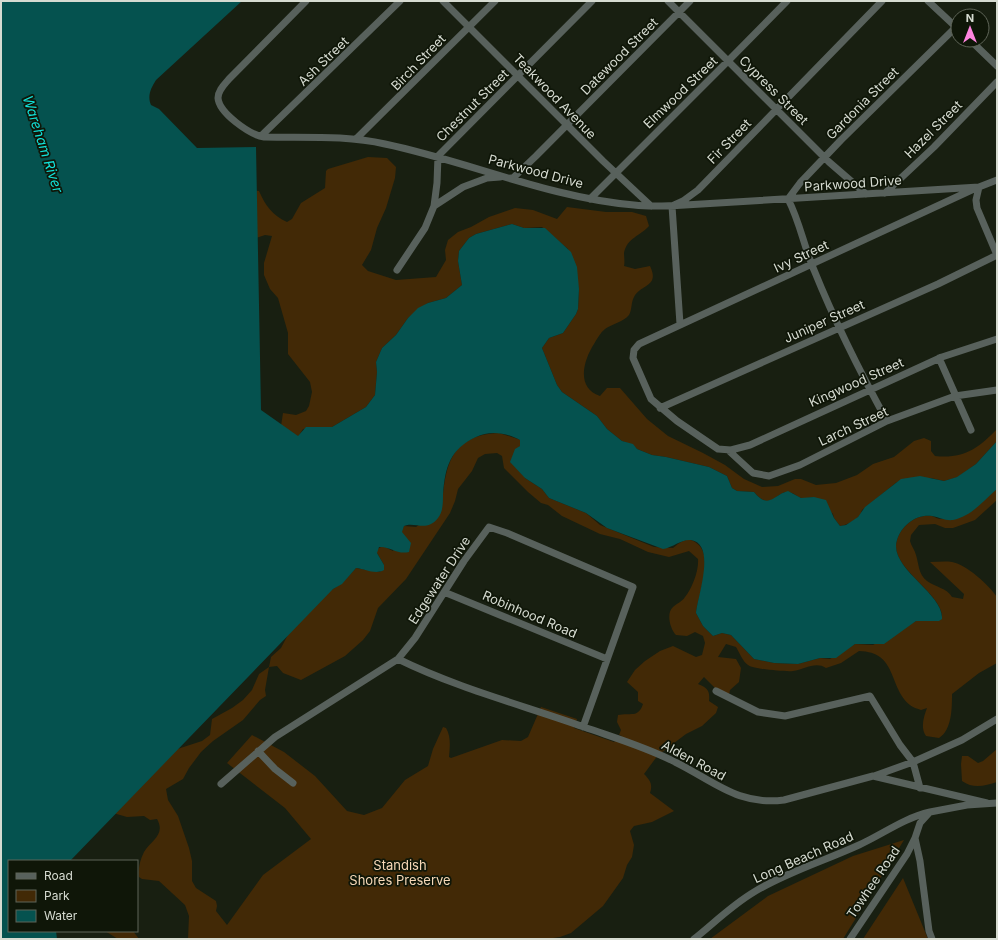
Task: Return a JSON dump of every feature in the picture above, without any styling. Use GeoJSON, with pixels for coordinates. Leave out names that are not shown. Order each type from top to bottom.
{"type":"FeatureCollection","features":[{"type":"Feature","properties":{"kind":"street","name":"Parkwood Drive"},"geometry":{"type":"LineString","coordinates":[[306,1],[229,79],[219,93],[220,103],[226,113],[246,130],[261,136],[356,139],[438,156],[590,199],[618,204],[651,206],[788,199],[979,186],[997,180]]}},
{"type":"Feature","properties":{"kind":"street","name":"Ash Street"},"geometry":{"type":"LineString","coordinates":[[261,136],[400,1]]}},
{"type":"Feature","properties":{"kind":"street","name":"Teakwood Avenue"},"geometry":{"type":"LineString","coordinates":[[443,1],[470,26],[615,173],[651,206]]}},
{"type":"Feature","properties":{"kind":"street","name":"Birch Street"},"geometry":{"type":"LineString","coordinates":[[356,139],[396,101],[495,1]]}},
{"type":"Feature","properties":{"kind":"street","name":"Chestnut Street"},"geometry":{"type":"LineString","coordinates":[[397,270],[425,228],[434,206],[438,183],[438,156],[592,1]]}},
{"type":"Feature","properties":{"kind":"street","name":"Cypress Street"},"geometry":{"type":"LineString","coordinates":[[668,1],[824,158],[866,194]]}},
{"type":"Feature","properties":{"kind":"street","name":"Datewood Street"},"geometry":{"type":"LineString","coordinates":[[513,178],[690,1]]}},
{"type":"Feature","properties":{"kind":"street","name":"Elmwood Street"},"geometry":{"type":"LineString","coordinates":[[590,199],[787,1]]}},
{"type":"Feature","properties":{"kind":"street","name":"Fir Street"},"geometry":{"type":"LineString","coordinates":[[672,206],[683,201],[698,190],[882,1]]}},
{"type":"Feature","properties":{"kind":"street"},"geometry":{"type":"LineString","coordinates":[[928,1],[950,21]]}},
{"type":"Feature","properties":{"kind":"street","name":"Gardonia Street"},"geometry":{"type":"LineString","coordinates":[[788,199],[800,183],[824,158],[950,35]]}},
{"type":"Feature","properties":{"kind":"street"},"geometry":{"type":"LineString","coordinates":[[978,48],[997,66]]}},
{"type":"Feature","properties":{"kind":"street","name":"Hazel Street"},"geometry":{"type":"LineString","coordinates":[[885,193],[934,147],[997,82]]}},
{"type":"Feature","properties":{"kind":"street"},"geometry":{"type":"LineString","coordinates":[[434,206],[451,193],[474,182],[495,177],[513,178]]}},
{"type":"Feature","properties":{"kind":"street"},"geometry":{"type":"LineString","coordinates":[[979,186],[976,200],[977,208],[997,255]]}},
{"type":"Feature","properties":{"kind":"street","name":"Ivy Street"},"geometry":{"type":"LineString","coordinates":[[660,408],[651,399],[633,358],[635,349],[639,344],[812,265],[979,186]]}},
{"type":"Feature","properties":{"kind":"street"},"geometry":{"type":"LineString","coordinates":[[788,199],[797,218],[812,265],[869,388],[888,421]]}},
{"type":"Feature","properties":{"kind":"street"},"geometry":{"type":"LineString","coordinates":[[672,206],[680,324]]}},
{"type":"Feature","properties":{"kind":"street","name":"Juniper Street"},"geometry":{"type":"LineString","coordinates":[[660,408],[938,284],[997,255]]}},
{"type":"Feature","properties":{"kind":"street","name":"Kingwood Street"},"geometry":{"type":"LineString","coordinates":[[728,450],[750,445],[869,388],[939,358],[997,339]]}},
{"type":"Feature","properties":{"kind":"street"},"geometry":{"type":"LineString","coordinates":[[939,358],[971,430]]}},
{"type":"Feature","properties":{"kind":"street","name":"Larch Street"},"geometry":{"type":"LineString","coordinates":[[728,450],[753,473],[769,476],[800,465],[888,421],[955,396],[997,390]]}},
{"type":"Feature","properties":{"kind":"street"},"geometry":{"type":"LineString","coordinates":[[660,408],[714,446],[728,450]]}},
{"type":"Feature","properties":{"kind":"street","name":"Edgewater Drive"},"geometry":{"type":"LineString","coordinates":[[221,784],[258,751],[283,732],[398,659],[415,638],[464,561],[489,527],[507,532],[633,587],[607,659]]}},
{"type":"Feature","properties":{"kind":"street","name":"Robinhood Road"},"geometry":{"type":"LineString","coordinates":[[444,592],[607,659]]}},
{"type":"Feature","properties":{"kind":"street","name":"Alden Road"},"geometry":{"type":"LineString","coordinates":[[398,659],[491,695],[653,751],[689,769],[734,795],[752,800],[774,801],[790,799],[873,776],[987,803]]}},
{"type":"Feature","properties":{"kind":"street"},"geometry":{"type":"LineString","coordinates":[[583,727],[607,659]]}},
{"type":"Feature","properties":{"kind":"street"},"geometry":{"type":"LineString","coordinates":[[716,691],[762,714],[785,716],[870,696],[900,745],[913,762],[920,788]]}},
{"type":"Feature","properties":{"kind":"street"},"geometry":{"type":"LineString","coordinates":[[873,776],[913,762],[962,740],[997,719]]}},
{"type":"Feature","properties":{"kind":"street"},"geometry":{"type":"LineString","coordinates":[[258,751],[275,769],[292,783]]}},
{"type":"Feature","properties":{"kind":"street"},"geometry":{"type":"LineString","coordinates":[[987,803],[997,803]]}},
{"type":"Feature","properties":{"kind":"street","name":"Long Beach Road"},"geometry":{"type":"LineString","coordinates":[[694,939],[740,901],[764,886],[810,864],[857,845],[914,816],[987,803]]}},
{"type":"Feature","properties":{"kind":"street","name":"Towhee Road"},"geometry":{"type":"LineString","coordinates":[[850,939],[908,854],[920,823],[930,812]]}},
{"type":"Feature","properties":{"kind":"street"},"geometry":{"type":"LineString","coordinates":[[915,838],[920,861],[929,931],[932,939]]}},
{"type":"Feature","properties":{"kind":"green space"},"geometry":{"type":"Polygon","coordinates":[[[368,157],[387,158],[396,167],[395,178],[386,208],[377,228],[371,250],[362,265],[368,271],[396,280],[436,277],[446,260],[445,250],[448,240],[458,232],[489,217],[515,208],[533,210],[557,219],[567,207],[606,212],[632,212],[646,216],[649,226],[628,244],[624,253],[624,266],[635,269],[650,266],[653,278],[651,282],[634,297],[629,315],[605,329],[599,336],[590,351],[585,366],[584,373],[587,387],[592,392],[600,396],[607,388],[620,388],[647,419],[668,436],[725,465],[744,479],[762,487],[778,486],[795,479],[801,479],[816,485],[836,483],[857,475],[873,464],[894,457],[914,441],[924,438],[931,441],[931,451],[935,456],[945,457],[962,454],[969,451],[983,442],[997,429],[997,441],[976,464],[958,477],[944,481],[931,478],[897,482],[862,510],[856,519],[850,523],[840,526],[833,514],[814,497],[801,498],[793,493],[787,492],[772,500],[764,501],[754,492],[737,491],[732,488],[727,476],[709,467],[652,455],[637,449],[633,445],[622,441],[607,429],[597,416],[562,392],[557,385],[542,348],[549,338],[563,333],[578,309],[579,289],[568,249],[542,227],[524,228],[512,224],[476,234],[469,238],[459,251],[458,261],[462,285],[446,298],[428,303],[408,318],[396,335],[382,348],[376,362],[377,372],[375,395],[366,407],[332,427],[303,429],[298,437],[281,426],[283,413],[296,415],[306,411],[309,406],[312,392],[310,382],[288,354],[288,333],[278,298],[270,289],[264,275],[264,263],[272,236],[265,235],[256,238],[246,190],[259,191],[270,210],[282,220],[287,222],[292,219],[301,203],[325,188],[326,171],[328,169],[368,157]]]}},
{"type":"Feature","properties":{"kind":"green space","name":"Standish Shores Preserve"},"geometry":{"type":"Polygon","coordinates":[[[499,433],[521,440],[518,448],[525,478],[542,489],[549,498],[586,513],[600,525],[654,547],[673,548],[680,542],[686,540],[692,540],[695,542],[701,548],[705,565],[696,613],[703,626],[713,636],[722,633],[731,635],[754,659],[774,663],[798,664],[820,658],[830,659],[855,644],[873,645],[916,621],[939,621],[942,615],[939,606],[906,569],[900,559],[896,550],[899,535],[906,525],[915,519],[926,516],[932,516],[940,519],[945,518],[969,506],[997,489],[997,500],[975,520],[953,528],[945,528],[935,524],[919,525],[911,535],[910,541],[920,572],[930,583],[944,590],[952,597],[963,599],[964,594],[930,562],[952,562],[971,571],[989,587],[997,597],[997,663],[979,673],[952,694],[949,724],[947,730],[939,738],[926,736],[924,733],[923,722],[927,708],[921,710],[910,705],[903,698],[886,664],[880,657],[871,653],[859,651],[841,663],[826,668],[818,665],[793,671],[784,671],[762,669],[748,665],[744,662],[736,647],[726,644],[718,657],[736,659],[741,668],[739,682],[730,690],[729,695],[716,689],[704,677],[698,684],[708,690],[709,701],[718,707],[716,713],[702,726],[686,734],[658,755],[644,774],[650,782],[650,793],[674,811],[652,822],[634,826],[630,831],[634,845],[632,857],[627,865],[623,878],[603,906],[571,933],[560,937],[546,939],[188,939],[189,916],[185,905],[159,881],[142,879],[139,877],[140,861],[144,852],[159,833],[160,829],[157,819],[150,820],[144,816],[127,817],[113,813],[162,754],[202,741],[210,735],[212,719],[243,700],[252,690],[259,674],[269,667],[271,657],[281,648],[293,625],[330,591],[342,583],[356,568],[380,572],[384,565],[377,553],[377,549],[383,546],[393,551],[404,526],[416,527],[442,508],[445,479],[448,466],[453,456],[460,447],[470,440],[483,435],[499,433]],[[497,453],[485,454],[478,458],[472,471],[458,489],[450,513],[406,579],[378,608],[370,631],[363,640],[345,656],[301,680],[283,673],[277,666],[269,667],[265,690],[266,696],[260,700],[243,720],[213,741],[201,752],[183,779],[166,789],[168,800],[178,816],[189,848],[192,861],[192,881],[196,888],[216,901],[216,911],[227,925],[263,875],[311,839],[285,808],[227,763],[252,735],[284,752],[315,776],[347,811],[364,815],[382,808],[405,780],[428,766],[433,749],[443,727],[446,728],[449,734],[449,757],[451,758],[502,740],[521,741],[528,737],[541,707],[577,719],[574,728],[614,742],[622,736],[619,735],[621,730],[617,722],[618,715],[639,712],[643,704],[638,701],[638,692],[627,682],[635,670],[660,651],[673,646],[696,657],[702,655],[705,643],[703,636],[695,632],[687,636],[676,635],[669,617],[671,610],[684,599],[690,589],[696,574],[698,559],[689,551],[669,557],[648,552],[620,539],[600,534],[562,516],[548,505],[541,503],[504,468],[502,456],[497,453]]]}},
{"type":"Feature","properties":{"kind":"green space"},"geometry":{"type":"Polygon","coordinates":[[[997,749],[997,782],[984,786],[975,786],[966,784],[962,781],[962,756],[968,756],[978,763],[983,761],[997,749]]]}},
{"type":"Feature","properties":{"kind":"green space"},"geometry":{"type":"Polygon","coordinates":[[[904,840],[843,939],[710,939],[768,896],[853,856],[904,840]]]}},
{"type":"Feature","properties":{"kind":"green space"},"geometry":{"type":"Polygon","coordinates":[[[903,878],[928,939],[863,939],[903,878]]]}},
{"type":"Feature","properties":{"kind":"green space"},"geometry":{"type":"Polygon","coordinates":[[[107,932],[134,932],[139,939],[118,939],[107,932]]]}},
{"type":"Feature","properties":{"kind":"water","name":"Wareham River"},"geometry":{"type":"Polygon","coordinates":[[[1,1],[242,1],[156,80],[151,89],[149,98],[151,105],[159,109],[197,148],[256,147],[261,410],[298,436],[306,427],[332,427],[366,407],[375,395],[377,372],[376,362],[382,348],[396,335],[408,318],[418,308],[428,303],[446,298],[462,285],[458,261],[459,251],[469,238],[476,234],[512,224],[524,228],[545,228],[571,252],[577,267],[579,289],[578,309],[576,314],[563,333],[549,338],[542,348],[557,385],[562,392],[597,416],[607,429],[622,441],[633,444],[637,449],[652,455],[709,467],[727,476],[732,488],[737,491],[754,492],[759,497],[767,501],[788,491],[801,498],[814,497],[826,500],[834,518],[840,526],[846,525],[858,517],[865,507],[901,479],[920,476],[944,481],[957,477],[976,464],[997,441],[997,489],[972,512],[960,518],[950,520],[926,516],[915,519],[906,525],[897,540],[896,550],[901,560],[935,600],[940,609],[942,619],[939,621],[916,621],[884,644],[855,644],[836,658],[820,658],[798,664],[774,663],[754,659],[731,635],[722,633],[713,636],[703,626],[696,613],[704,572],[703,551],[699,544],[691,540],[687,540],[663,549],[607,528],[586,513],[549,498],[542,489],[525,478],[510,462],[515,449],[520,446],[520,440],[498,433],[476,437],[460,447],[450,460],[445,476],[443,504],[440,516],[429,525],[404,526],[402,532],[411,543],[409,552],[405,553],[379,547],[377,553],[384,565],[384,570],[374,572],[356,568],[342,584],[333,589],[71,860],[8,860],[8,932],[56,932],[57,939],[1,939],[1,1]]]}}]}
